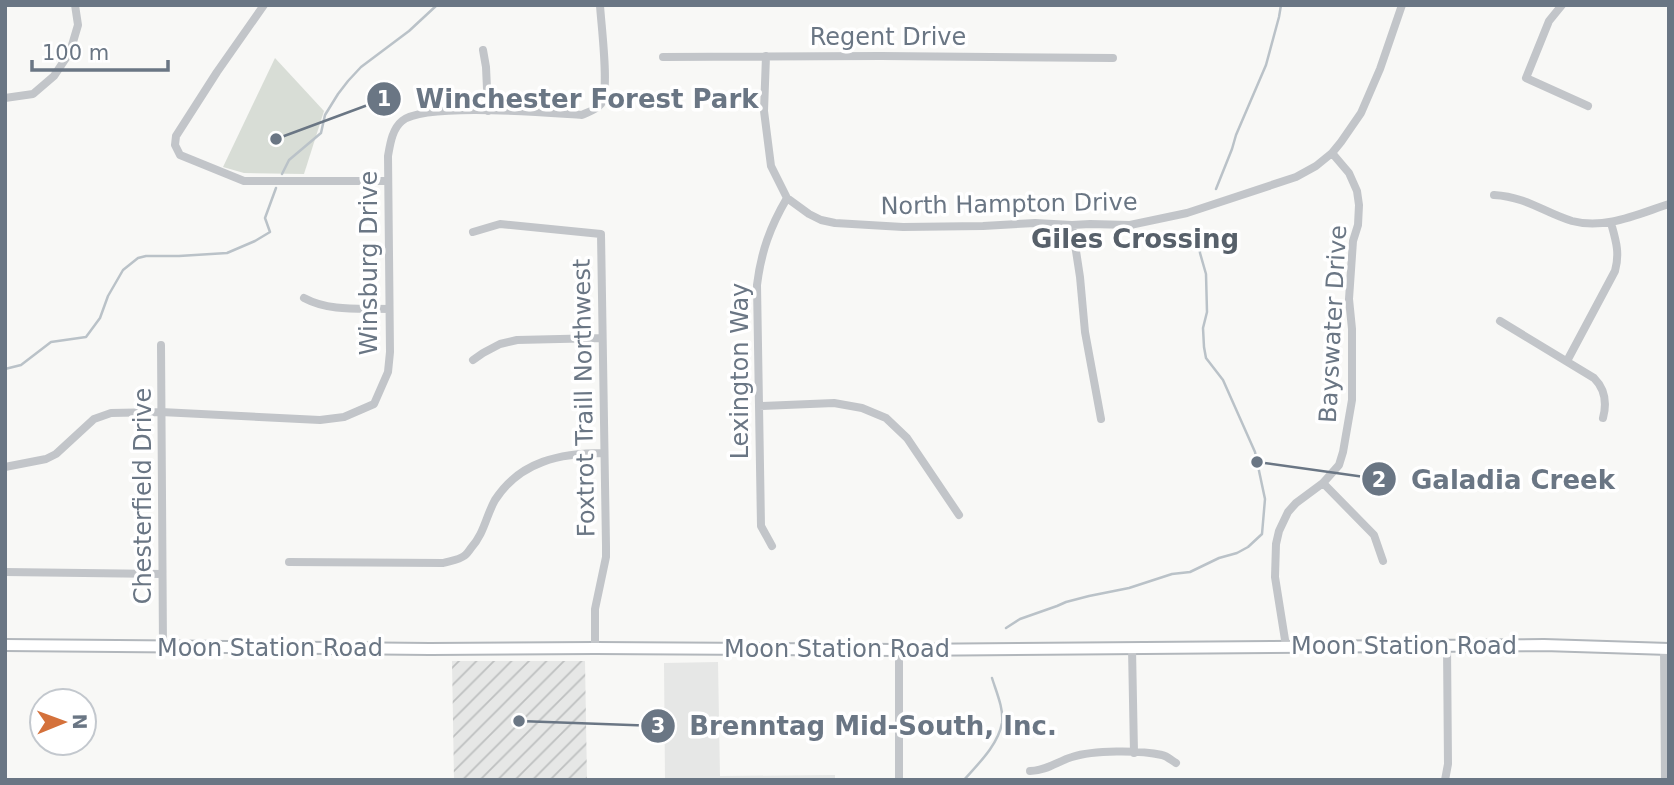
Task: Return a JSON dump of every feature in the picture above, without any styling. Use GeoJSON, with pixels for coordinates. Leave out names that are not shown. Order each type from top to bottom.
{"type":"FeatureCollection","features":[{"type":"Feature","properties":{"kind":"street"},"geometry":{"type":"LineString","coordinates":[[5,98],[33,94],[54,76],[70,52],[78,25],[75,5]]}},
{"type":"Feature","properties":{"kind":"street"},"geometry":{"type":"LineString","coordinates":[[264,5],[176,135],[175,145],[180,155],[244,181],[388,181]]}},
{"type":"Feature","properties":{"kind":"street","name":"Winsburg Drive"},"geometry":{"type":"LineString","coordinates":[[5,467],[46,459],[56,454],[86,425],[99,416],[111,413],[162,412],[320,420],[344,418],[374,404],[388,372],[390,352],[388,156],[392,137],[401,121],[418,113],[446,110],[582,115],[591,111],[601,103],[604,92],[600,5]]}},
{"type":"Feature","properties":{"kind":"street","name":"North Hampton Drive"},"geometry":{"type":"LineString","coordinates":[[787,198],[809,214],[835,223],[903,227],[1035,223],[1130,225],[1187,214],[1296,177],[1332,153],[1351,128],[1370,94],[1402,5]]}},
{"type":"Feature","properties":{"kind":"street"},"geometry":{"type":"LineString","coordinates":[[1562,5],[1549,21],[1526,78],[1588,106]]}},
{"type":"Feature","properties":{"kind":"street"},"geometry":{"type":"LineString","coordinates":[[483,50],[488,111]]}},
{"type":"Feature","properties":{"kind":"street"},"geometry":{"type":"LineString","coordinates":[[766,56],[764,111],[771,166],[787,198]]}},
{"type":"Feature","properties":{"kind":"street","name":"Regent Drive"},"geometry":{"type":"LineString","coordinates":[[663,57],[1113,58]]}},
{"type":"Feature","properties":{"kind":"street","name":"Bayswater Drive"},"geometry":{"type":"LineString","coordinates":[[1286,646],[1275,577],[1276,544],[1282,522],[1296,503],[1323,483],[1339,465],[1350,419],[1352,329],[1349,299],[1353,241],[1358,225],[1359,205],[1357,191],[1349,173],[1332,153]]}},
{"type":"Feature","properties":{"kind":"street"},"geometry":{"type":"LineString","coordinates":[[1494,195],[1528,201],[1573,221],[1591,223],[1611,223],[1669,204]]}},
{"type":"Feature","properties":{"kind":"street","name":"Lexington Way"},"geometry":{"type":"LineString","coordinates":[[772,546],[761,526],[757,285],[763,248],[787,198]]}},
{"type":"Feature","properties":{"kind":"street","name":"Foxtrot Traill Northwest"},"geometry":{"type":"LineString","coordinates":[[473,232],[500,223],[601,234],[606,557],[595,609],[595,648]]}},
{"type":"Feature","properties":{"kind":"street"},"geometry":{"type":"LineString","coordinates":[[1567,361],[1615,271],[1618,252],[1611,223]]}},
{"type":"Feature","properties":{"kind":"street"},"geometry":{"type":"LineString","coordinates":[[1072,225],[1085,332],[1101,419]]}},
{"type":"Feature","properties":{"kind":"street"},"geometry":{"type":"LineString","coordinates":[[304,298],[329,307],[389,309]]}},
{"type":"Feature","properties":{"kind":"street"},"geometry":{"type":"LineString","coordinates":[[1500,321],[1594,378],[1604,392],[1603,418]]}},
{"type":"Feature","properties":{"kind":"street"},"geometry":{"type":"LineString","coordinates":[[473,360],[500,344],[517,340],[603,338]]}},
{"type":"Feature","properties":{"kind":"street","name":"Chesterfield Drive"},"geometry":{"type":"LineString","coordinates":[[161,345],[163,647]]}},
{"type":"Feature","properties":{"kind":"street"},"geometry":{"type":"LineString","coordinates":[[759,406],[834,404],[862,408],[886,418],[906,438],[959,515]]}},
{"type":"Feature","properties":{"kind":"street"},"geometry":{"type":"LineString","coordinates":[[289,562],[443,563],[464,556],[480,539],[495,501],[512,479],[554,457],[604,453]]}},
{"type":"Feature","properties":{"kind":"street"},"geometry":{"type":"LineString","coordinates":[[1323,483],[1374,536],[1383,561]]}},
{"type":"Feature","properties":{"kind":"street"},"geometry":{"type":"LineString","coordinates":[[5,572],[162,574]]}},
{"type":"Feature","properties":{"kind":"street","name":"Moon Station Road"},"geometry":{"type":"LineString","coordinates":[[5,645],[899,650],[1544,645],[1666,649]]}},
{"type":"Feature","properties":{"kind":"street"},"geometry":{"type":"LineString","coordinates":[[1446,780],[1447,646]]}},
{"type":"Feature","properties":{"kind":"street"},"geometry":{"type":"LineString","coordinates":[[1132,648],[1134,753]]}},
{"type":"Feature","properties":{"kind":"street"},"geometry":{"type":"LineString","coordinates":[[1665,780],[1666,649]]}},
{"type":"Feature","properties":{"kind":"street"},"geometry":{"type":"LineString","coordinates":[[899,650],[899,780]]}},
{"type":"Feature","properties":{"kind":"street"},"geometry":{"type":"LineString","coordinates":[[1030,771],[1045,769],[1079,755],[1165,755],[1176,763]]}},
{"type":"Feature","properties":{"kind":"shaded area"},"geometry":{"type":"Polygon","coordinates":[[[275,58],[324,111],[304,174],[244,173],[223,167],[275,58]]]}},
{"type":"Feature","properties":{"kind":"shaded area"},"geometry":{"type":"Polygon","coordinates":[[[452,661],[585,661],[587,780],[454,780],[452,661]]]}},
{"type":"Feature","properties":{"kind":"shaded area"},"geometry":{"type":"Polygon","coordinates":[[[718,662],[720,776],[835,775],[835,780],[665,780],[664,663],[718,662]]]}},
{"type":"Feature","properties":{"kind":"waterway"},"geometry":{"type":"LineString","coordinates":[[282,174],[289,160],[321,133],[325,115],[348,81],[361,67],[409,31],[437,5]]}},
{"type":"Feature","properties":{"kind":"waterway"},"geometry":{"type":"LineString","coordinates":[[1216,189],[1266,65],[1281,5]]}},
{"type":"Feature","properties":{"kind":"waterway"},"geometry":{"type":"LineString","coordinates":[[5,369],[21,365],[51,342],[86,337],[100,318],[108,296],[123,270],[138,258],[227,253],[270,232],[265,218],[276,188]]}},
{"type":"Feature","properties":{"kind":"waterway"},"geometry":{"type":"LineString","coordinates":[[1006,628],[1020,619],[1066,602],[1129,588],[1172,574],[1190,572],[1219,558],[1237,553],[1262,534],[1265,499],[1255,452],[1223,380],[1206,358],[1203,328],[1207,312],[1206,274],[1200,253],[1200,233]]}},
{"type":"Feature","properties":{"kind":"waterway"},"geometry":{"type":"LineString","coordinates":[[964,780],[987,754],[1000,731],[1002,712],[992,678]]}},
{"type":"Feature","properties":{"kind":"place","name":"Winchester Forest Park"},"geometry":{"type":"Point","coordinates":[276,139]}},
{"type":"Feature","properties":{"kind":"place","name":"Galadia Creek"},"geometry":{"type":"Point","coordinates":[1257,462]}},
{"type":"Feature","properties":{"kind":"place","name":"Brenntag Mid-South, Inc."},"geometry":{"type":"Point","coordinates":[519,721]}},
{"type":"Feature","properties":{"kind":"district","name":"Giles Crossing"},"geometry":{"type":"Point","coordinates":[1135,239]}}]}
